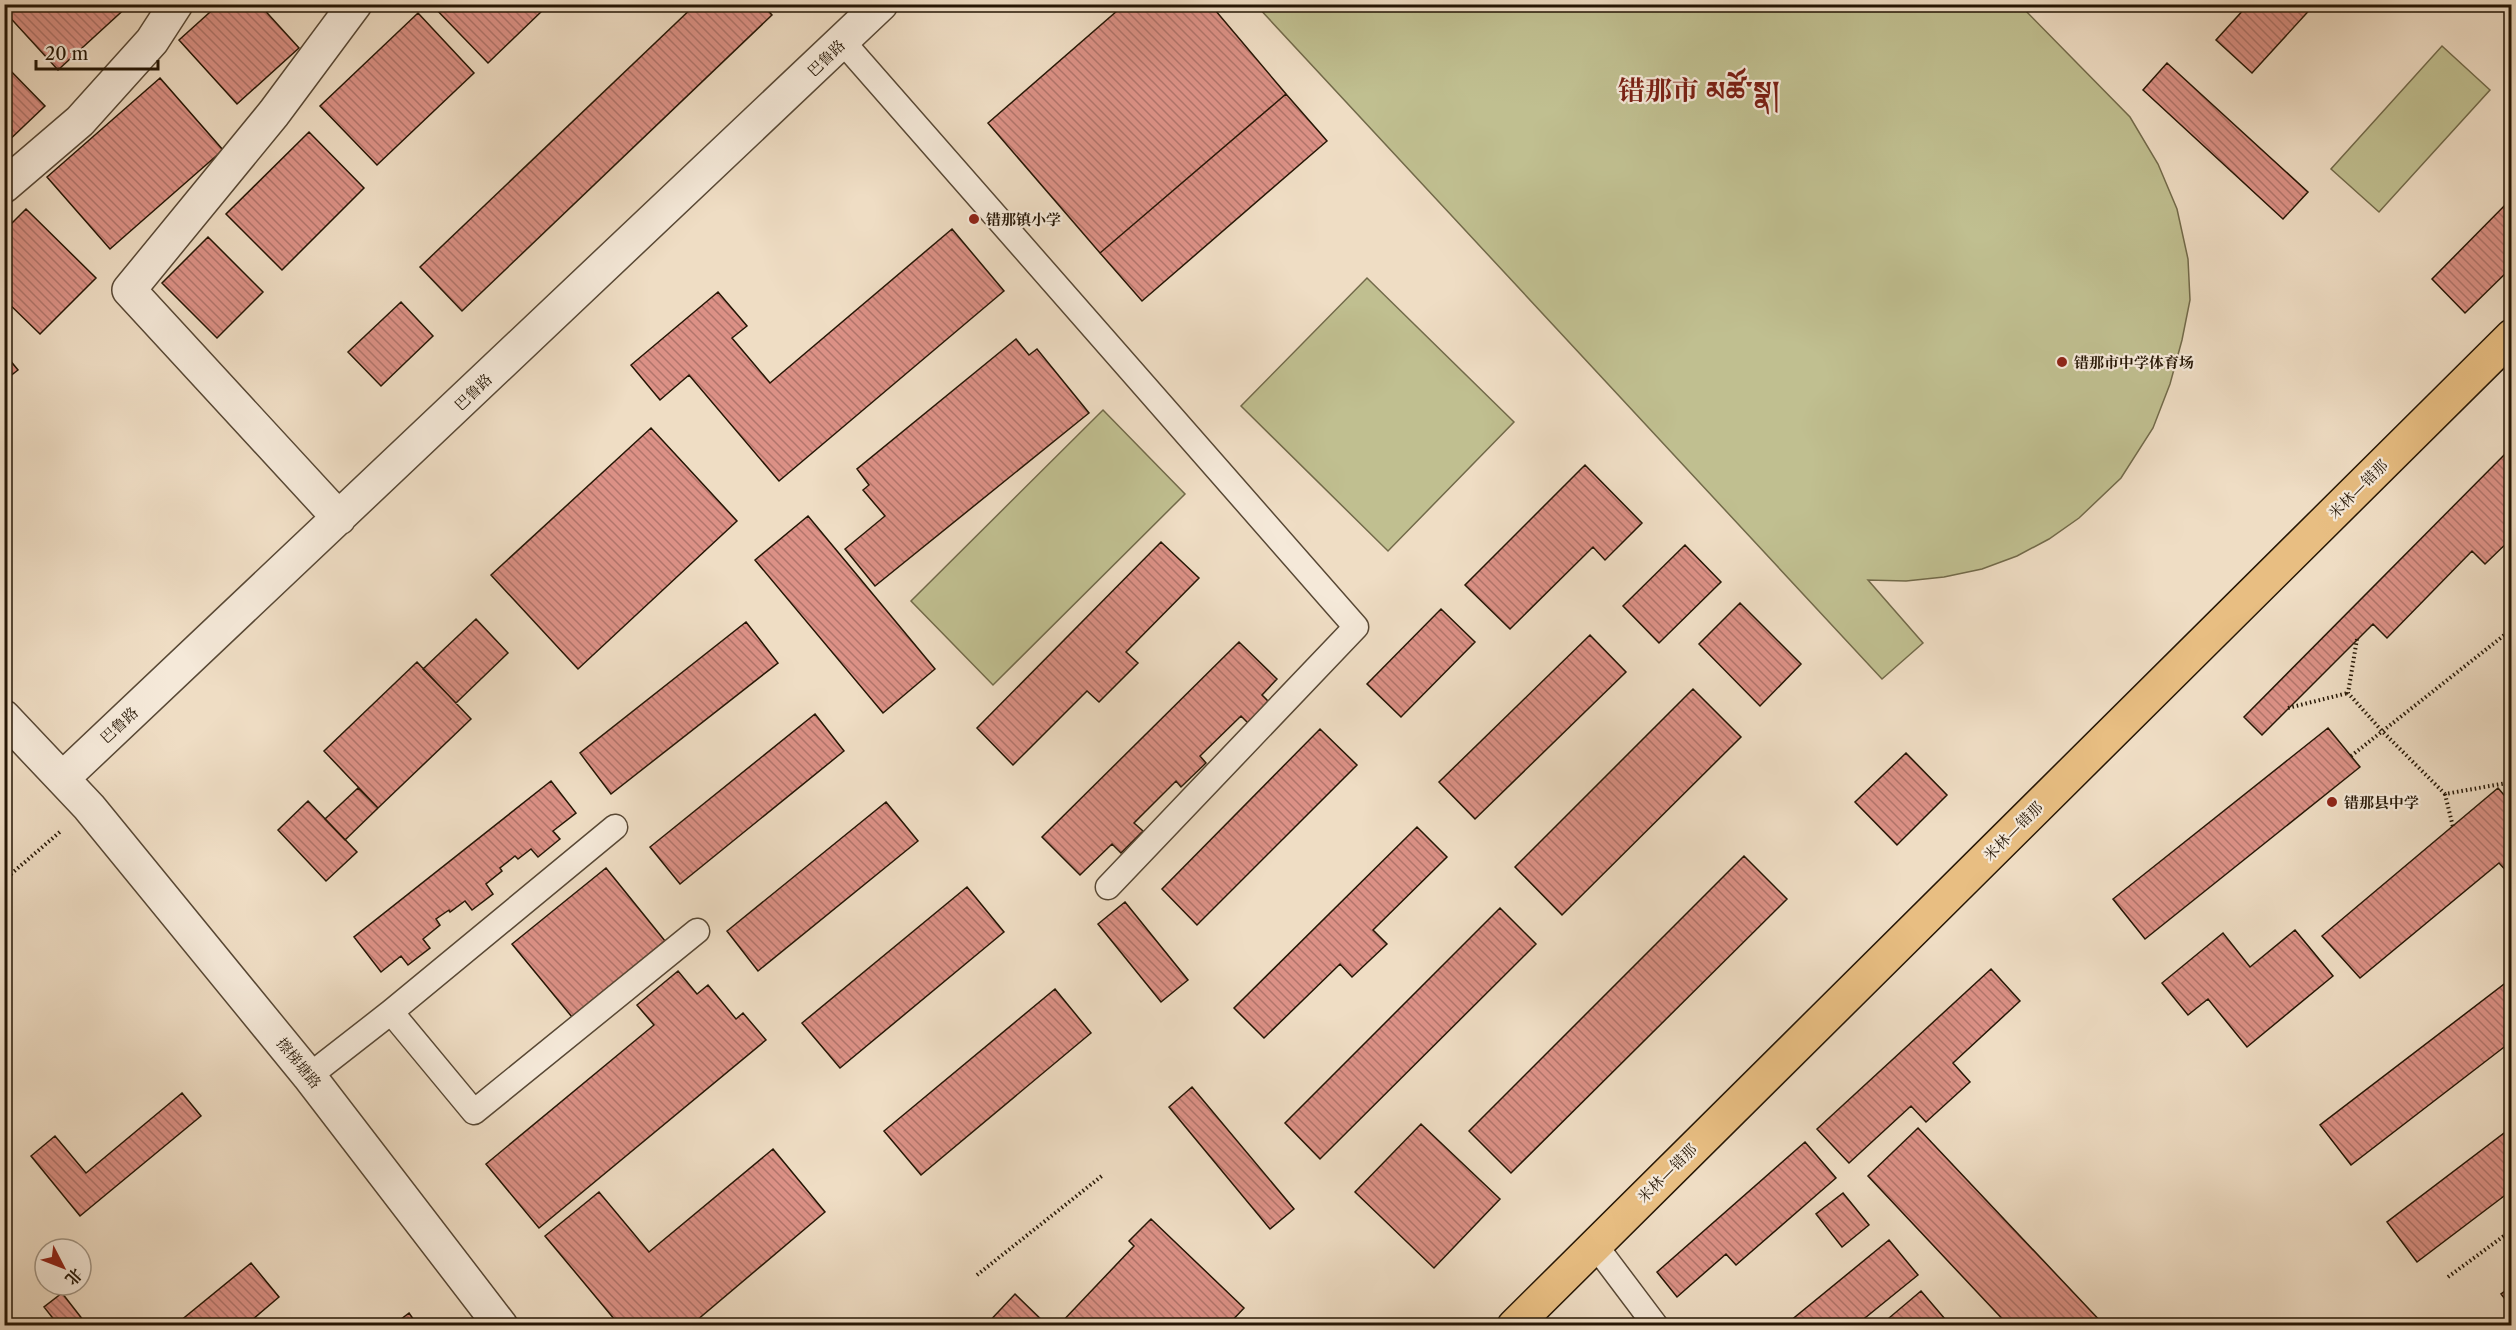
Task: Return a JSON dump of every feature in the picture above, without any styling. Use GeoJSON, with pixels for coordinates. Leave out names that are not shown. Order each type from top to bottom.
{"type":"FeatureCollection","features":[{"type":"Feature","properties":{"kind":"highway","name":"米林—错那"},"geometry":{"type":"LineString","coordinates":[[1514,1326],[2511,336]]}},
{"type":"Feature","properties":{"kind":"street"},"geometry":{"type":"LineString","coordinates":[[4,186],[80,121],[152,41],[176,4]]}},
{"type":"Feature","properties":{"kind":"street"},"geometry":{"type":"LineString","coordinates":[[339,518],[129,291],[274,113],[355,4]]}},
{"type":"Feature","properties":{"kind":"street","name":"巴鲁路"},"geometry":{"type":"LineString","coordinates":[[63,778],[881,4]]}},
{"type":"Feature","properties":{"kind":"street","name":"擦梯塘路"},"geometry":{"type":"LineString","coordinates":[[4,717],[89,807],[309,1076],[501,1326]]}},
{"type":"Feature","properties":{"kind":"lane"},"geometry":{"type":"LineString","coordinates":[[843,42],[1356,627],[1108,887]]}},
{"type":"Feature","properties":{"kind":"lane"},"geometry":{"type":"LineString","coordinates":[[309,1076],[391,1012],[615,827]]}},
{"type":"Feature","properties":{"kind":"lane"},"geometry":{"type":"LineString","coordinates":[[391,1012],[474,1112],[697,931]]}},
{"type":"Feature","properties":{"kind":"lane"},"geometry":{"type":"LineString","coordinates":[[1594,1245],[1656,1326]]}},
{"type":"Feature","properties":{"kind":"path"},"geometry":{"type":"LineString","coordinates":[[2351,756],[2511,629]]}},
{"type":"Feature","properties":{"kind":"path"},"geometry":{"type":"LineString","coordinates":[[2348,693],[2357,639]]}},
{"type":"Feature","properties":{"kind":"path"},"geometry":{"type":"LineString","coordinates":[[2348,693],[2445,794],[2453,827]]}},
{"type":"Feature","properties":{"kind":"path"},"geometry":{"type":"LineString","coordinates":[[2289,708],[2348,693]]}},
{"type":"Feature","properties":{"kind":"path"},"geometry":{"type":"LineString","coordinates":[[2445,794],[2511,782]]}},
{"type":"Feature","properties":{"kind":"path"},"geometry":{"type":"LineString","coordinates":[[4,880],[89,807]]}},
{"type":"Feature","properties":{"kind":"path"},"geometry":{"type":"LineString","coordinates":[[977,1275],[1103,1175]]}},
{"type":"Feature","properties":{"kind":"path"},"geometry":{"type":"LineString","coordinates":[[2448,1277],[2511,1230]]}},
{"type":"Feature","properties":{"kind":"shaded area"},"geometry":{"type":"Polygon","coordinates":[[[1256,5],[2020,5],[2130,117],[2158,164],[2177,209],[2188,259],[2190,300],[2170,384],[2153,428],[2121,478],[2079,518],[2049,539],[2017,556],[1982,569],[1944,577],[1906,581],[1868,580],[1923,643],[1882,679],[1256,5]]]}},
{"type":"Feature","properties":{"kind":"shaded area"},"geometry":{"type":"Polygon","coordinates":[[[2442,46],[2490,90],[2379,212],[2331,169],[2442,46]]]}},
{"type":"Feature","properties":{"kind":"shaded area"},"geometry":{"type":"Polygon","coordinates":[[[1367,278],[1514,422],[1388,551],[1241,406],[1367,278]]]}},
{"type":"Feature","properties":{"kind":"shaded area"},"geometry":{"type":"Polygon","coordinates":[[[1103,410],[1185,494],[993,685],[911,601],[1103,410]]]}},
{"type":"Feature","properties":{"kind":"building"},"geometry":{"type":"Polygon","coordinates":[[[4,4],[130,4],[58,70],[4,11],[4,4]]]}},
{"type":"Feature","properties":{"kind":"building"},"geometry":{"type":"Polygon","coordinates":[[[219,4],[259,4],[299,48],[237,104],[179,40],[219,4]]]}},
{"type":"Feature","properties":{"kind":"building"},"geometry":{"type":"Polygon","coordinates":[[[431,4],[538,4],[543,10],[488,63],[431,4]]]}},
{"type":"Feature","properties":{"kind":"building"},"geometry":{"type":"Polygon","coordinates":[[[696,4],[762,4],[772,15],[462,311],[420,267],[696,4]]]}},
{"type":"Feature","properties":{"kind":"building"},"geometry":{"type":"Polygon","coordinates":[[[1125,4],[1210,4],[1286,94],[1100,253],[988,123],[1125,4]]]}},
{"type":"Feature","properties":{"kind":"building"},"geometry":{"type":"Polygon","coordinates":[[[2243,4],[2315,4],[2252,73],[2216,40],[2246,7],[2243,4]]]}},
{"type":"Feature","properties":{"kind":"building"},"geometry":{"type":"Polygon","coordinates":[[[418,13],[474,73],[377,165],[320,106],[418,13]]]}},
{"type":"Feature","properties":{"kind":"building"},"geometry":{"type":"Polygon","coordinates":[[[2167,63],[2308,192],[2283,219],[2143,90],[2167,63]]]}},
{"type":"Feature","properties":{"kind":"building"},"geometry":{"type":"Polygon","coordinates":[[[4,64],[45,106],[4,145],[4,64]]]}},
{"type":"Feature","properties":{"kind":"building"},"geometry":{"type":"Polygon","coordinates":[[[160,78],[223,150],[110,249],[47,177],[160,78]]]}},
{"type":"Feature","properties":{"kind":"building"},"geometry":{"type":"Polygon","coordinates":[[[1286,94],[1327,141],[1142,301],[1100,253],[1286,94]]]}},
{"type":"Feature","properties":{"kind":"building"},"geometry":{"type":"Polygon","coordinates":[[[309,132],[364,188],[282,270],[226,214],[309,132]]]}},
{"type":"Feature","properties":{"kind":"building"},"geometry":{"type":"Polygon","coordinates":[[[2512,198],[2512,267],[2465,313],[2432,279],[2512,198]]]}},
{"type":"Feature","properties":{"kind":"building"},"geometry":{"type":"Polygon","coordinates":[[[26,209],[96,278],[40,334],[4,299],[4,231],[26,209]]]}},
{"type":"Feature","properties":{"kind":"building"},"geometry":{"type":"Polygon","coordinates":[[[952,229],[1004,291],[779,481],[689,375],[660,400],[631,365],[718,292],[747,326],[732,338],[770,383],[952,229]]]}},
{"type":"Feature","properties":{"kind":"building"},"geometry":{"type":"Polygon","coordinates":[[[208,237],[263,292],[217,338],[162,283],[208,237]]]}},
{"type":"Feature","properties":{"kind":"building"},"geometry":{"type":"Polygon","coordinates":[[[401,302],[433,336],[381,386],[348,352],[401,302]]]}},
{"type":"Feature","properties":{"kind":"building"},"geometry":{"type":"Polygon","coordinates":[[[1016,339],[1029,355],[1037,349],[1089,413],[875,586],[845,549],[885,516],[863,490],[869,485],[857,469],[1016,339]]]}},
{"type":"Feature","properties":{"kind":"building"},"geometry":{"type":"Polygon","coordinates":[[[4,353],[18,370],[4,381],[4,353]]]}},
{"type":"Feature","properties":{"kind":"building"},"geometry":{"type":"Polygon","coordinates":[[[651,428],[737,521],[578,669],[491,575],[651,428]]]}},
{"type":"Feature","properties":{"kind":"building"},"geometry":{"type":"Polygon","coordinates":[[[2512,447],[2512,538],[2485,564],[2472,551],[2387,638],[2373,624],[2262,735],[2244,717],[2512,447]]]}},
{"type":"Feature","properties":{"kind":"building"},"geometry":{"type":"Polygon","coordinates":[[[1585,465],[1642,523],[1605,560],[1593,547],[1510,629],[1465,585],[1585,465]]]}},
{"type":"Feature","properties":{"kind":"building"},"geometry":{"type":"Polygon","coordinates":[[[808,516],[935,669],[883,713],[755,560],[808,516]]]}},
{"type":"Feature","properties":{"kind":"building"},"geometry":{"type":"Polygon","coordinates":[[[1161,542],[1199,578],[1126,652],[1138,663],[1099,702],[1087,691],[1013,765],[977,728],[1161,542]]]}},
{"type":"Feature","properties":{"kind":"building"},"geometry":{"type":"Polygon","coordinates":[[[1685,545],[1721,582],[1659,643],[1623,606],[1685,545]]]}},
{"type":"Feature","properties":{"kind":"building"},"geometry":{"type":"Polygon","coordinates":[[[1740,603],[1801,664],[1760,706],[1699,644],[1740,603]]]}},
{"type":"Feature","properties":{"kind":"building"},"geometry":{"type":"Polygon","coordinates":[[[1441,609],[1475,642],[1401,717],[1367,684],[1441,609]]]}},
{"type":"Feature","properties":{"kind":"building"},"geometry":{"type":"Polygon","coordinates":[[[476,619],[508,653],[456,703],[423,669],[476,619]]]}},
{"type":"Feature","properties":{"kind":"building"},"geometry":{"type":"Polygon","coordinates":[[[746,622],[778,663],[611,794],[580,753],[746,622]]]}},
{"type":"Feature","properties":{"kind":"building"},"geometry":{"type":"Polygon","coordinates":[[[1590,635],[1626,672],[1475,819],[1439,782],[1590,635]]]}},
{"type":"Feature","properties":{"kind":"building"},"geometry":{"type":"Polygon","coordinates":[[[1239,642],[1277,679],[1262,695],[1269,702],[1248,723],[1241,716],[1200,756],[1206,763],[1181,787],[1176,781],[1134,823],[1143,831],[1121,853],[1112,844],[1080,875],[1042,837],[1239,642]]]}},
{"type":"Feature","properties":{"kind":"building"},"geometry":{"type":"Polygon","coordinates":[[[417,662],[471,719],[378,808],[324,751],[417,662]]]}},
{"type":"Feature","properties":{"kind":"building"},"geometry":{"type":"Polygon","coordinates":[[[1693,689],[1741,737],[1562,915],[1515,867],[1693,689]]]}},
{"type":"Feature","properties":{"kind":"building"},"geometry":{"type":"Polygon","coordinates":[[[815,714],[844,751],[680,884],[650,847],[815,714]]]}},
{"type":"Feature","properties":{"kind":"building"},"geometry":{"type":"Polygon","coordinates":[[[2328,728],[2360,767],[2145,939],[2113,899],[2328,728]]]}},
{"type":"Feature","properties":{"kind":"building"},"geometry":{"type":"Polygon","coordinates":[[[1320,729],[1357,765],[1197,925],[1162,889],[1320,729]]]}},
{"type":"Feature","properties":{"kind":"building"},"geometry":{"type":"Polygon","coordinates":[[[1906,753],[1947,795],[1897,845],[1855,802],[1906,753]]]}},
{"type":"Feature","properties":{"kind":"building"},"geometry":{"type":"Polygon","coordinates":[[[551,781],[576,813],[553,831],[560,839],[538,857],[531,849],[518,859],[515,856],[486,884],[493,894],[472,910],[465,901],[436,919],[440,925],[423,939],[430,948],[408,965],[401,956],[381,972],[354,937],[551,781]]]}},
{"type":"Feature","properties":{"kind":"building"},"geometry":{"type":"Polygon","coordinates":[[[358,788],[378,808],[345,840],[325,819],[358,788]]]}},
{"type":"Feature","properties":{"kind":"building"},"geometry":{"type":"Polygon","coordinates":[[[2498,788],[2510,802],[2512,801],[2512,877],[2499,863],[2360,978],[2322,936],[2498,788]]]}},
{"type":"Feature","properties":{"kind":"building"},"geometry":{"type":"Polygon","coordinates":[[[308,801],[357,852],[326,881],[278,830],[308,801]]]}},
{"type":"Feature","properties":{"kind":"building"},"geometry":{"type":"Polygon","coordinates":[[[886,802],[918,841],[758,971],[727,931],[886,802]]]}},
{"type":"Feature","properties":{"kind":"building"},"geometry":{"type":"Polygon","coordinates":[[[1417,827],[1447,857],[1373,930],[1387,944],[1352,977],[1340,964],[1264,1038],[1234,1008],[1417,827]]]}},
{"type":"Feature","properties":{"kind":"building"},"geometry":{"type":"Polygon","coordinates":[[[1744,856],[1787,899],[1511,1173],[1469,1131],[1744,856]]]}},
{"type":"Feature","properties":{"kind":"building"},"geometry":{"type":"Polygon","coordinates":[[[606,868],[665,941],[572,1017],[512,944],[606,868]]]}},
{"type":"Feature","properties":{"kind":"building"},"geometry":{"type":"Polygon","coordinates":[[[967,887],[1004,932],[840,1068],[802,1023],[967,887]]]}},
{"type":"Feature","properties":{"kind":"building"},"geometry":{"type":"Polygon","coordinates":[[[1125,902],[1188,980],[1161,1002],[1098,924],[1125,902]]]}},
{"type":"Feature","properties":{"kind":"building"},"geometry":{"type":"Polygon","coordinates":[[[1500,908],[1536,944],[1320,1159],[1285,1123],[1500,908]]]}},
{"type":"Feature","properties":{"kind":"building"},"geometry":{"type":"Polygon","coordinates":[[[2295,930],[2333,976],[2247,1047],[2208,999],[2188,1015],[2162,983],[2223,933],[2250,967],[2295,930]]]}},
{"type":"Feature","properties":{"kind":"building"},"geometry":{"type":"Polygon","coordinates":[[[1991,969],[2020,1001],[1953,1063],[1970,1082],[1926,1122],[1911,1106],[1849,1163],[1817,1129],[1991,969]]]}},
{"type":"Feature","properties":{"kind":"building"},"geometry":{"type":"Polygon","coordinates":[[[678,971],[697,994],[708,985],[736,1019],[743,1013],[766,1040],[539,1228],[486,1164],[654,1025],[637,1005],[678,971]]]}},
{"type":"Feature","properties":{"kind":"building"},"geometry":{"type":"Polygon","coordinates":[[[2512,978],[2512,1041],[2351,1165],[2320,1125],[2512,978]]]}},
{"type":"Feature","properties":{"kind":"building"},"geometry":{"type":"Polygon","coordinates":[[[1055,989],[1091,1033],[921,1175],[884,1131],[1055,989]]]}},
{"type":"Feature","properties":{"kind":"building"},"geometry":{"type":"Polygon","coordinates":[[[1192,1087],[1294,1209],[1270,1229],[1169,1107],[1192,1087]]]}},
{"type":"Feature","properties":{"kind":"building"},"geometry":{"type":"Polygon","coordinates":[[[182,1093],[201,1116],[80,1216],[31,1156],[55,1136],[86,1173],[182,1093]]]}},
{"type":"Feature","properties":{"kind":"building"},"geometry":{"type":"Polygon","coordinates":[[[1421,1124],[1500,1199],[1434,1268],[1355,1192],[1421,1124]]]}},
{"type":"Feature","properties":{"kind":"building"},"geometry":{"type":"Polygon","coordinates":[[[2512,1127],[2512,1190],[2417,1262],[2387,1222],[2512,1127]]]}},
{"type":"Feature","properties":{"kind":"building"},"geometry":{"type":"Polygon","coordinates":[[[1918,1128],[2105,1326],[2009,1326],[1868,1176],[1918,1128]]]}},
{"type":"Feature","properties":{"kind":"building"},"geometry":{"type":"Polygon","coordinates":[[[1805,1142],[1836,1178],[1736,1265],[1726,1254],[1677,1297],[1657,1272],[1805,1142]]]}},
{"type":"Feature","properties":{"kind":"building"},"geometry":{"type":"Polygon","coordinates":[[[773,1149],[825,1212],[690,1326],[620,1326],[545,1236],[599,1192],[649,1252],[773,1149]]]}},
{"type":"Feature","properties":{"kind":"building"},"geometry":{"type":"Polygon","coordinates":[[[1843,1193],[1869,1225],[1842,1247],[1816,1214],[1843,1193]]]}},
{"type":"Feature","properties":{"kind":"building"},"geometry":{"type":"Polygon","coordinates":[[[1151,1219],[1244,1308],[1227,1326],[1058,1326],[1134,1246],[1129,1241],[1151,1219]]]}},
{"type":"Feature","properties":{"kind":"building"},"geometry":{"type":"Polygon","coordinates":[[[1889,1240],[1918,1275],[1855,1326],[1784,1326],[1889,1240]]]}},
{"type":"Feature","properties":{"kind":"building"},"geometry":{"type":"Polygon","coordinates":[[[251,1263],[279,1297],[245,1326],[174,1326],[251,1263]]]}},
{"type":"Feature","properties":{"kind":"building"},"geometry":{"type":"Polygon","coordinates":[[[2512,1286],[2512,1308],[2501,1294],[2512,1286]]]}},
{"type":"Feature","properties":{"kind":"building"},"geometry":{"type":"Polygon","coordinates":[[[1921,1291],[1951,1326],[1895,1326],[1889,1318],[1921,1291]]]}},
{"type":"Feature","properties":{"kind":"building"},"geometry":{"type":"Polygon","coordinates":[[[1015,1294],[1048,1326],[985,1326],[1015,1294]]]}},
{"type":"Feature","properties":{"kind":"building"},"geometry":{"type":"Polygon","coordinates":[[[57,1297],[65,1297],[83,1320],[76,1326],[59,1326],[44,1307],[57,1297]]]}},
{"type":"Feature","properties":{"kind":"building"},"geometry":{"type":"Polygon","coordinates":[[[409,1313],[418,1326],[392,1326],[409,1313]]]}},
{"type":"Feature","properties":{"kind":"place","name":"错那镇小学"},"geometry":{"type":"Point","coordinates":[974,219]}},
{"type":"Feature","properties":{"kind":"place","name":"错那市中学体育场"},"geometry":{"type":"Point","coordinates":[2062,362]}},
{"type":"Feature","properties":{"kind":"place","name":"错那县中学"},"geometry":{"type":"Point","coordinates":[2332,802]}},
{"type":"Feature","properties":{"kind":"district","name":"错那市 མཚོ་སྣ།"},"geometry":{"type":"Point","coordinates":[1699,90]}}]}
